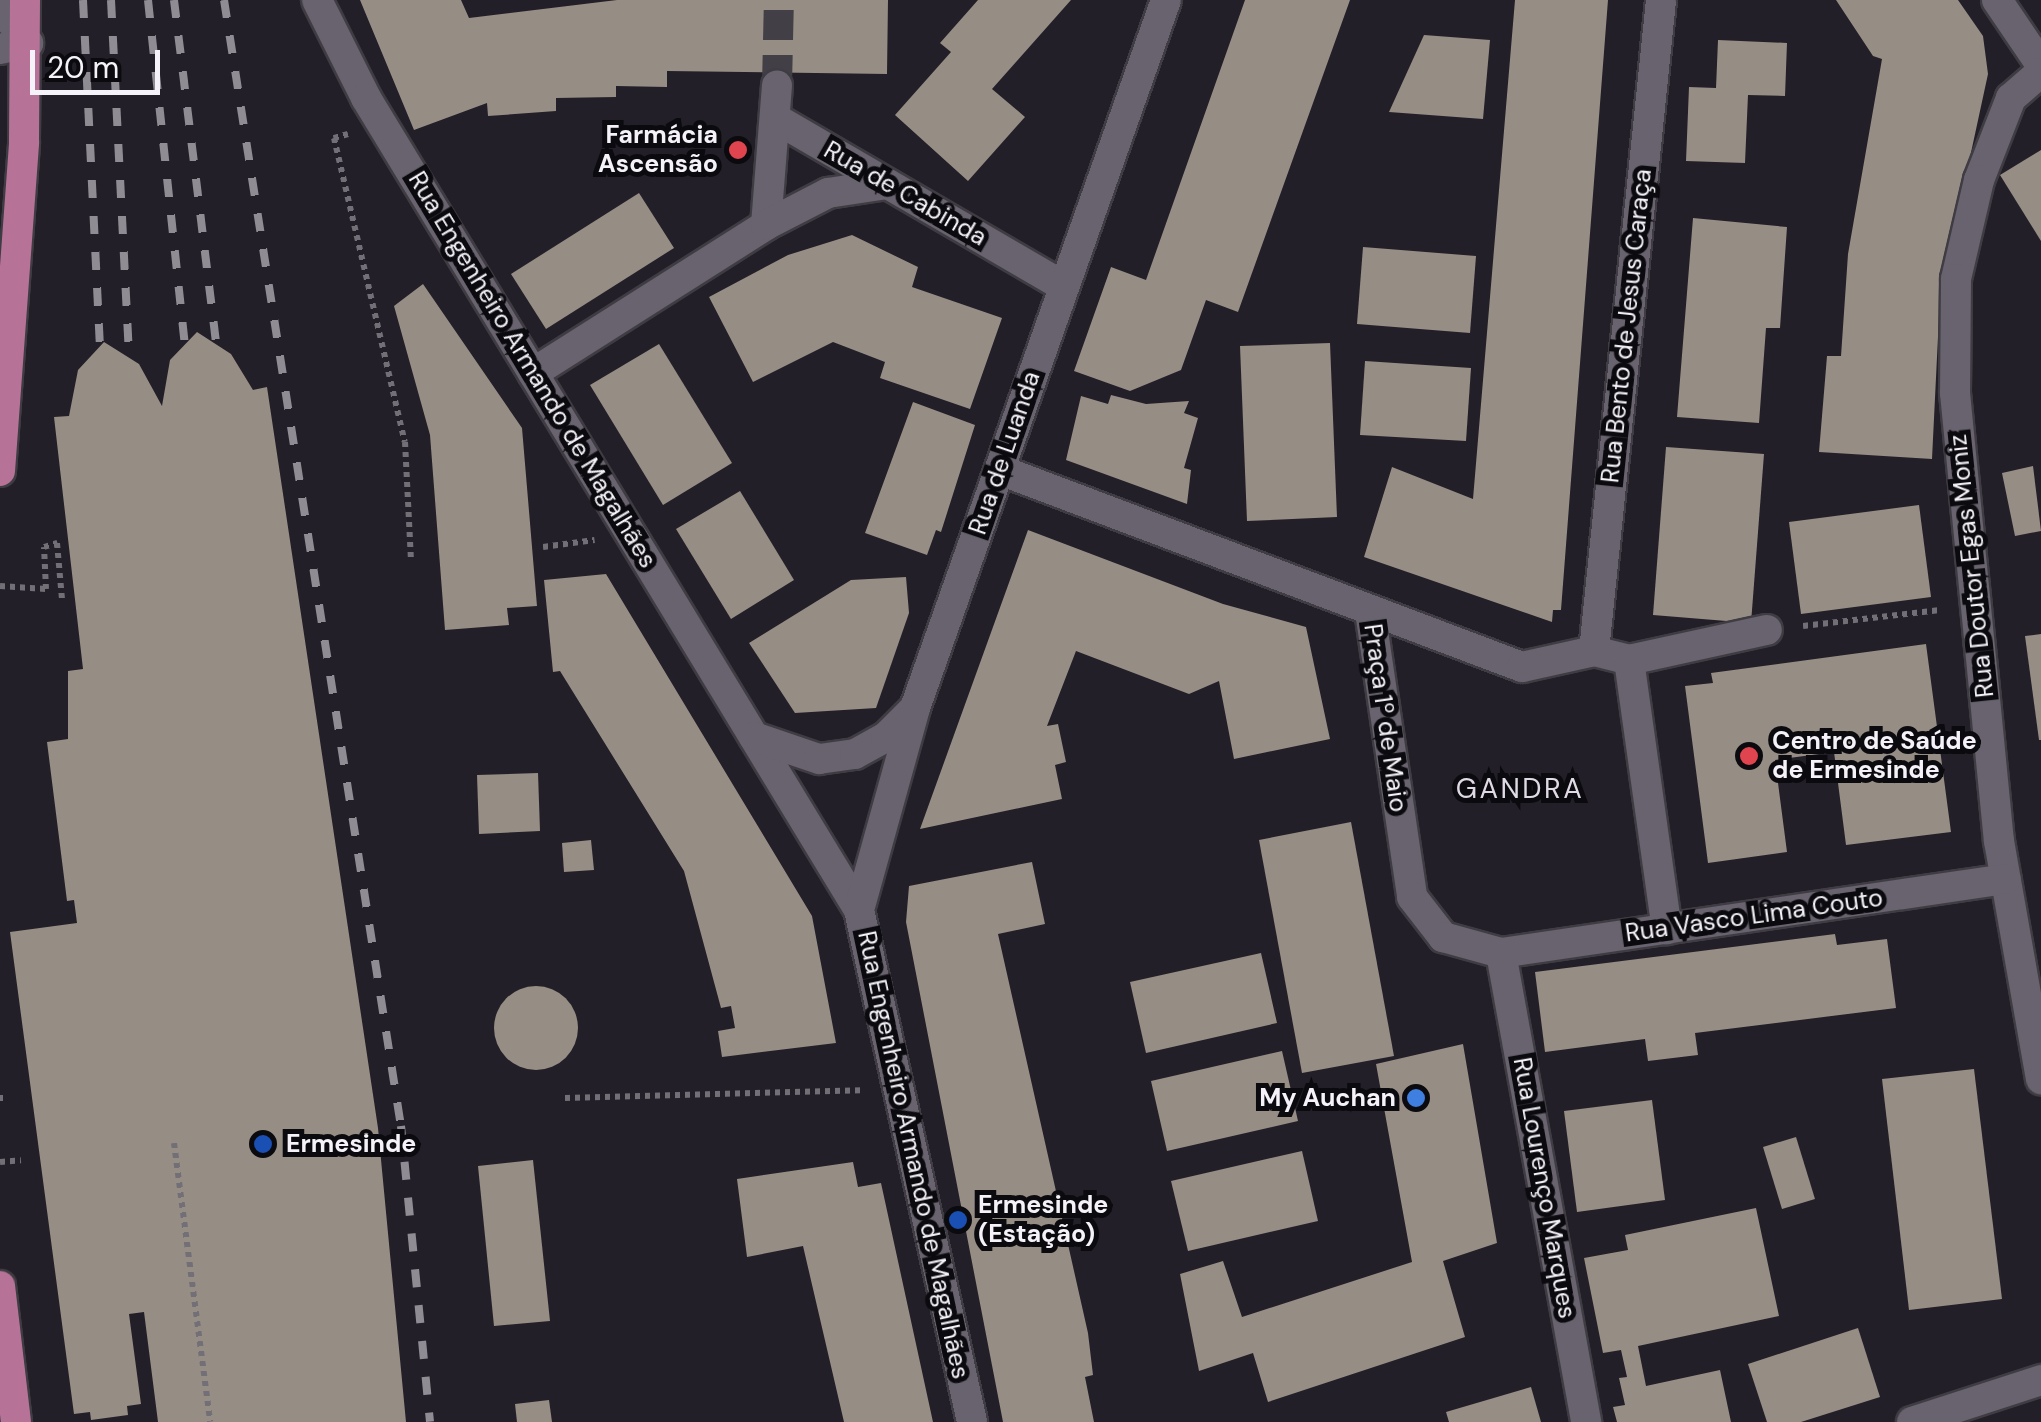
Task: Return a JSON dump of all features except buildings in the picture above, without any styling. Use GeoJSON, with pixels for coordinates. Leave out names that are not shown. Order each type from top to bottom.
{"type":"FeatureCollection","features":[{"type":"Feature","properties":{"kind":"main road"},"geometry":{"type":"LineString","coordinates":[[0,472],[14,46],[25,0]]}},
{"type":"Feature","properties":{"kind":"main road"},"geometry":{"type":"LineString","coordinates":[[0,1286],[16,1422]]}},
{"type":"Feature","properties":{"kind":"street","name":"Rua Engenheiro Armando de Magalhães"},"geometry":{"type":"LineString","coordinates":[[316,0],[366,98],[859,910],[972,1422]]}},
{"type":"Feature","properties":{"kind":"street","name":"Rua de Luanda"},"geometry":{"type":"LineString","coordinates":[[859,910],[915,708],[1166,0]]}},
{"type":"Feature","properties":{"kind":"street","name":"Rua Bento de Jesus Caraça"},"geometry":{"type":"LineString","coordinates":[[1594,651],[1661,0]]}},
{"type":"Feature","properties":{"kind":"street"},"geometry":{"type":"LineString","coordinates":[[1997,0],[2041,69]]}},
{"type":"Feature","properties":{"kind":"street"},"geometry":{"type":"LineString","coordinates":[[0,7],[14,46]]}},
{"type":"Feature","properties":{"kind":"street","name":"Rua Doutor Egas Moniz"},"geometry":{"type":"LineString","coordinates":[[2041,69],[2011,98],[1978,180],[1956,279],[1955,392],[2006,879],[2041,1079]]}},
{"type":"Feature","properties":{"kind":"street"},"geometry":{"type":"LineString","coordinates":[[766,224],[778,120],[777,85]]}},
{"type":"Feature","properties":{"kind":"street","name":"Rua de Cabinda"},"geometry":{"type":"LineString","coordinates":[[778,120],[1062,286]]}},
{"type":"Feature","properties":{"kind":"street"},"geometry":{"type":"LineString","coordinates":[[533,373],[766,224],[828,193],[887,184]]}},
{"type":"Feature","properties":{"kind":"street"},"geometry":{"type":"LineString","coordinates":[[1000,470],[1370,611]]}},
{"type":"Feature","properties":{"kind":"street","name":"Praça 1º de Maio"},"geometry":{"type":"LineString","coordinates":[[1501,953],[1443,938],[1412,897],[1370,611],[1522,667],[1594,651],[1629,660]]}},
{"type":"Feature","properties":{"kind":"street"},"geometry":{"type":"LineString","coordinates":[[1667,929],[1629,660],[1767,630]]}},
{"type":"Feature","properties":{"kind":"street"},"geometry":{"type":"LineString","coordinates":[[754,737],[818,759],[855,754],[886,737],[915,708]]}},
{"type":"Feature","properties":{"kind":"street","name":"Rua Vasco Lima Couto"},"geometry":{"type":"LineString","coordinates":[[1501,953],[2006,879]]}},
{"type":"Feature","properties":{"kind":"street","name":"Rua Lourenço Marques"},"geometry":{"type":"LineString","coordinates":[[1501,953],[1586,1422]]}},
{"type":"Feature","properties":{"kind":"street"},"geometry":{"type":"LineString","coordinates":[[1912,1422],[2041,1380]]}},
{"type":"Feature","properties":{"kind":"path"},"geometry":{"type":"LineString","coordinates":[[360,151],[350,134],[334,138],[405,442],[411,559]]}},
{"type":"Feature","properties":{"kind":"path"},"geometry":{"type":"LineString","coordinates":[[543,547],[600,539],[590,522]]}},
{"type":"Feature","properties":{"kind":"path"},"geometry":{"type":"LineString","coordinates":[[0,586],[46,588],[44,546],[57,543],[62,599]]}},
{"type":"Feature","properties":{"kind":"path"},"geometry":{"type":"LineString","coordinates":[[1767,630],[1976,606]]}},
{"type":"Feature","properties":{"kind":"path"},"geometry":{"type":"LineString","coordinates":[[565,1098],[898,1089]]}},
{"type":"Feature","properties":{"kind":"path"},"geometry":{"type":"LineString","coordinates":[[174,1143],[210,1422]]}},
{"type":"Feature","properties":{"kind":"path"},"geometry":{"type":"LineString","coordinates":[[0,1162],[20,1160]]}},
{"type":"Feature","properties":{"kind":"tunnel"},"geometry":{"type":"LineString","coordinates":[[777,85],[779,0]]}},
{"type":"Feature","properties":{"kind":"railway"},"geometry":{"type":"LineString","coordinates":[[83,0],[100,347]]}},
{"type":"Feature","properties":{"kind":"railway"},"geometry":{"type":"LineString","coordinates":[[111,0],[129,358]]}},
{"type":"Feature","properties":{"kind":"railway"},"geometry":{"type":"LineString","coordinates":[[148,0],[185,345]]}},
{"type":"Feature","properties":{"kind":"railway"},"geometry":{"type":"LineString","coordinates":[[174,0],[216,344]]}},
{"type":"Feature","properties":{"kind":"railway"},"geometry":{"type":"LineString","coordinates":[[224,0],[401,1126],[430,1422]]}},
{"type":"Feature","properties":{"kind":"place","name":"Farmácia Ascensão"},"geometry":{"type":"Point","coordinates":[738,150]}},
{"type":"Feature","properties":{"kind":"place","name":"Centro de Saúde de Ermesinde"},"geometry":{"type":"Point","coordinates":[1749,756]}},
{"type":"Feature","properties":{"kind":"place","name":"My Auchan"},"geometry":{"type":"Point","coordinates":[1416,1098]}},
{"type":"Feature","properties":{"kind":"place","name":"Ermesinde"},"geometry":{"type":"Point","coordinates":[263,1144]}},
{"type":"Feature","properties":{"kind":"place","name":"Ermesinde (Estação)"},"geometry":{"type":"Point","coordinates":[958,1220]}},
{"type":"Feature","properties":{"kind":"district","name":"GANDRA"},"geometry":{"type":"Point","coordinates":[1520,789]}}]}
